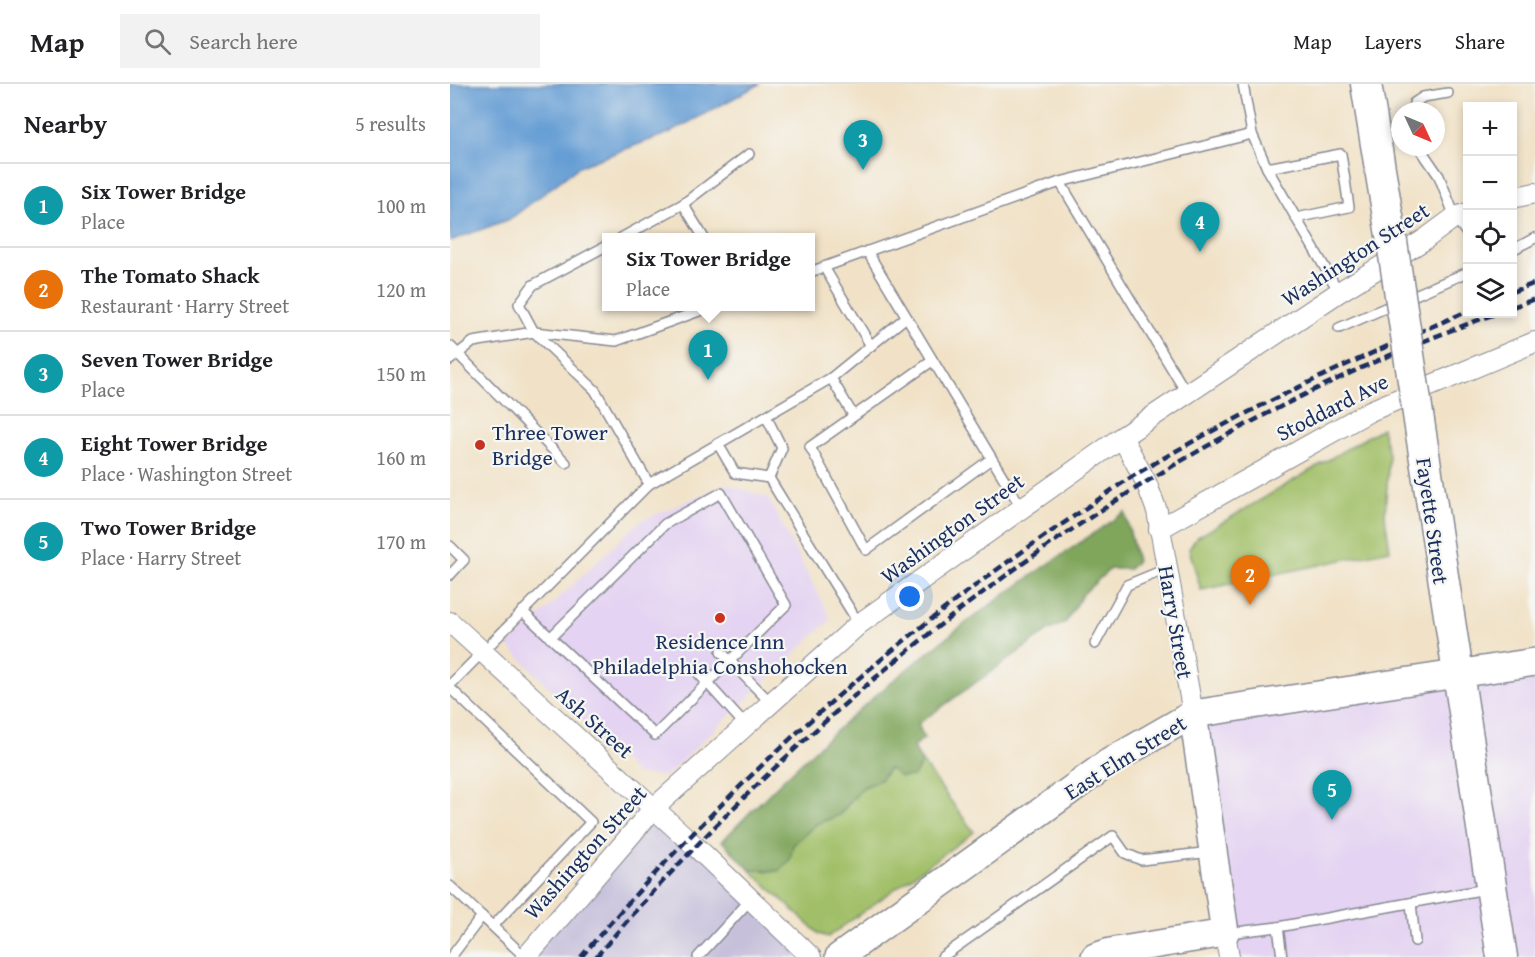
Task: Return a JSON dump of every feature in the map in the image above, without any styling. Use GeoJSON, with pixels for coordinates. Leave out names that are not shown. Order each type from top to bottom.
{"type":"FeatureCollection","features":[{"type":"Feature","properties":{"kind":"main road","name":"Fayette Street"},"geometry":{"type":"LineString","coordinates":[[1366,84],[1448,623],[1459,672],[1502,957]]}},
{"type":"Feature","properties":{"kind":"main road","name":"East Elm Street"},"geometry":{"type":"LineString","coordinates":[[839,957],[1108,764],[1193,714],[1535,662]]}},
{"type":"Feature","properties":{"kind":"main road","name":"Harry Street"},"geometry":{"type":"LineString","coordinates":[[1193,714],[1227,945]]}},
{"type":"Feature","properties":{"kind":"main road"},"geometry":{"type":"LineString","coordinates":[[1105,955],[1227,945]]}},
{"type":"Feature","properties":{"kind":"street"},"geometry":{"type":"LineString","coordinates":[[1517,197],[1535,193]]}},
{"type":"Feature","properties":{"kind":"street","name":"Washington Street"},"geometry":{"type":"LineString","coordinates":[[526,957],[654,808],[859,624],[1122,437],[1339,292],[1461,215]]}},
{"type":"Feature","properties":{"kind":"street","name":"Stoddard Ave"},"geometry":{"type":"LineString","coordinates":[[1159,530],[1370,411],[1535,342]]}},
{"type":"Feature","properties":{"kind":"street","name":"Harry Street"},"geometry":{"type":"LineString","coordinates":[[1122,437],[1146,482],[1157,511],[1193,714]]}},
{"type":"Feature","properties":{"kind":"street","name":"Ash Street"},"geometry":{"type":"LineString","coordinates":[[450,622],[654,808],[811,957]]}},
{"type":"Feature","properties":{"kind":"lane"},"geometry":{"type":"LineString","coordinates":[[1243,84],[1252,134],[1267,168],[1339,292]]}},
{"type":"Feature","properties":{"kind":"lane"},"geometry":{"type":"LineString","coordinates":[[1416,102],[1423,97],[1448,93]]}},
{"type":"Feature","properties":{"kind":"lane"},"geometry":{"type":"LineString","coordinates":[[815,270],[1060,182],[1252,134]]}},
{"type":"Feature","properties":{"kind":"lane"},"geometry":{"type":"LineString","coordinates":[[629,233],[683,204],[749,154]]}},
{"type":"Feature","properties":{"kind":"lane"},"geometry":{"type":"LineString","coordinates":[[1267,168],[1341,154],[1349,207],[1296,218]]}},
{"type":"Feature","properties":{"kind":"lane"},"geometry":{"type":"LineString","coordinates":[[1425,156],[1461,215]]}},
{"type":"Feature","properties":{"kind":"lane"},"geometry":{"type":"LineString","coordinates":[[1060,182],[1187,394]]}},
{"type":"Feature","properties":{"kind":"lane"},"geometry":{"type":"LineString","coordinates":[[683,204],[701,233]]}},
{"type":"Feature","properties":{"kind":"lane"},"geometry":{"type":"LineString","coordinates":[[1517,247],[1535,238]]}},
{"type":"Feature","properties":{"kind":"lane"},"geometry":{"type":"LineString","coordinates":[[602,248],[533,285],[519,304],[534,332],[595,390],[649,484]]}},
{"type":"Feature","properties":{"kind":"lane"},"geometry":{"type":"LineString","coordinates":[[867,251],[905,318],[1021,507]]}},
{"type":"Feature","properties":{"kind":"lane"},"geometry":{"type":"LineString","coordinates":[[824,267],[871,346]]}},
{"type":"Feature","properties":{"kind":"lane"},"geometry":{"type":"LineString","coordinates":[[1339,328],[1463,274]]}},
{"type":"Feature","properties":{"kind":"lane"},"geometry":{"type":"LineString","coordinates":[[454,357],[473,342],[534,332],[616,342],[700,311]]}},
{"type":"Feature","properties":{"kind":"lane"},"geometry":{"type":"LineString","coordinates":[[493,926],[591,822],[450,686],[649,484],[831,378],[905,318]]}},
{"type":"Feature","properties":{"kind":"lane"},"geometry":{"type":"LineString","coordinates":[[450,346],[454,357],[566,463]]}},
{"type":"Feature","properties":{"kind":"lane"},"geometry":{"type":"LineString","coordinates":[[932,361],[810,447],[866,550],[991,459]]}},
{"type":"Feature","properties":{"kind":"lane"},"geometry":{"type":"LineString","coordinates":[[831,378],[853,415]]}},
{"type":"Feature","properties":{"kind":"lane"},"geometry":{"type":"LineString","coordinates":[[766,416],[782,448],[770,478]]}},
{"type":"Feature","properties":{"kind":"lane"},"geometry":{"type":"LineString","coordinates":[[718,444],[735,473],[770,478]]}},
{"type":"Feature","properties":{"kind":"lane"},"geometry":{"type":"LineString","coordinates":[[770,478],[859,624]]}},
{"type":"Feature","properties":{"kind":"lane"},"geometry":{"type":"LineString","coordinates":[[522,611],[550,638],[655,735],[786,605],[722,493],[666,524],[550,638]]}},
{"type":"Feature","properties":{"kind":"lane"},"geometry":{"type":"LineString","coordinates":[[450,546],[464,560],[450,575]]}},
{"type":"Feature","properties":{"kind":"lane"},"geometry":{"type":"LineString","coordinates":[[1095,644],[1127,585],[1166,569]]}},
{"type":"Feature","properties":{"kind":"lane"},"geometry":{"type":"LineString","coordinates":[[721,652],[770,702]]}},
{"type":"Feature","properties":{"kind":"lane"},"geometry":{"type":"LineString","coordinates":[[699,674],[745,725]]}},
{"type":"Feature","properties":{"kind":"lane"},"geometry":{"type":"LineString","coordinates":[[942,957],[1113,836],[1125,853],[1141,860],[1213,851]]}},
{"type":"Feature","properties":{"kind":"lane"},"geometry":{"type":"LineString","coordinates":[[450,886],[526,957]]}},
{"type":"Feature","properties":{"kind":"lane"},"geometry":{"type":"LineString","coordinates":[[1227,945],[1278,927],[1491,888]]}},
{"type":"Feature","properties":{"kind":"lane"},"geometry":{"type":"LineString","coordinates":[[698,957],[751,899]]}},
{"type":"Feature","properties":{"kind":"lane"},"geometry":{"type":"LineString","coordinates":[[1411,903],[1415,941]]}},
{"type":"Feature","properties":{"kind":"lane"},"geometry":{"type":"LineString","coordinates":[[452,957],[482,916]]}},
{"type":"Feature","properties":{"kind":"lane"},"geometry":{"type":"LineString","coordinates":[[1278,927],[1282,957]]}},
{"type":"Feature","properties":{"kind":"shaded area"},"geometry":{"type":"Polygon","coordinates":[[[726,484],[768,498],[831,619],[666,776],[637,775],[508,646],[639,522],[726,484]]]}},
{"type":"Feature","properties":{"kind":"shaded area"},"geometry":{"type":"Polygon","coordinates":[[[1535,662],[1535,957],[1229,957],[1193,714],[1535,662]]]}},
{"type":"Feature","properties":{"kind":"shaded area"},"geometry":{"type":"Polygon","coordinates":[[[654,808],[811,957],[526,957],[654,808]]]}},
{"type":"Feature","properties":{"kind":"green space"},"geometry":{"type":"Polygon","coordinates":[[[1382,428],[1389,455],[1385,516],[1390,550],[1201,590],[1189,549],[1196,538],[1382,428]]]}},
{"type":"Feature","properties":{"kind":"green space"},"geometry":{"type":"Polygon","coordinates":[[[1125,512],[1137,561],[1129,569],[1110,569],[1082,595],[1066,622],[1048,631],[918,724],[924,738],[913,747],[922,762],[914,776],[901,777],[889,768],[880,780],[862,788],[839,815],[816,824],[793,845],[790,859],[779,871],[750,870],[722,841],[814,751],[911,666],[997,600],[1125,512]]]}},
{"type":"Feature","properties":{"kind":"green space"},"geometry":{"type":"Polygon","coordinates":[[[922,762],[974,832],[828,937],[819,934],[750,870],[779,871],[790,859],[792,845],[816,824],[839,815],[862,788],[880,780],[890,768],[914,776],[922,762]]]}},
{"type":"Feature","properties":{"kind":"water"},"geometry":{"type":"Polygon","coordinates":[[[450,84],[760,84],[669,133],[580,166],[510,219],[450,241],[450,84]]]}},
{"type":"Feature","properties":{"kind":"railway"},"geometry":{"type":"LineString","coordinates":[[1517,290],[1535,283]]}},
{"type":"Feature","properties":{"kind":"railway"},"geometry":{"type":"LineString","coordinates":[[1517,305],[1535,299]]}},
{"type":"Feature","properties":{"kind":"railway"},"geometry":{"type":"LineString","coordinates":[[581,957],[688,838],[803,727],[864,674],[989,575],[1121,484],[1183,447],[1303,385],[1463,313]]}},
{"type":"Feature","properties":{"kind":"railway"},"geometry":{"type":"LineString","coordinates":[[596,957],[688,854],[788,756],[893,663],[1004,577],[1120,498],[1241,427],[1366,366],[1485,318]]}},
{"type":"Feature","properties":{"kind":"place","name":"Seven Tower Bridge"},"geometry":{"type":"Point","coordinates":[863,170]}},
{"type":"Feature","properties":{"kind":"place","name":"Eight Tower Bridge"},"geometry":{"type":"Point","coordinates":[1200,252]}},
{"type":"Feature","properties":{"kind":"place","name":"Six Tower Bridge"},"geometry":{"type":"Point","coordinates":[708,380]}},
{"type":"Feature","properties":{"kind":"place","name":"Three Tower Bridge"},"geometry":{"type":"Point","coordinates":[480,445]}},
{"type":"Feature","properties":{"kind":"place","name":"The Tomato Shack"},"geometry":{"type":"Point","coordinates":[1250,605]}},
{"type":"Feature","properties":{"kind":"place","name":"Residence Inn Philadelphia Conshohocken"},"geometry":{"type":"Point","coordinates":[720,618]}},
{"type":"Feature","properties":{"kind":"place","name":"Two Tower Bridge"},"geometry":{"type":"Point","coordinates":[1332,820]}}]}
